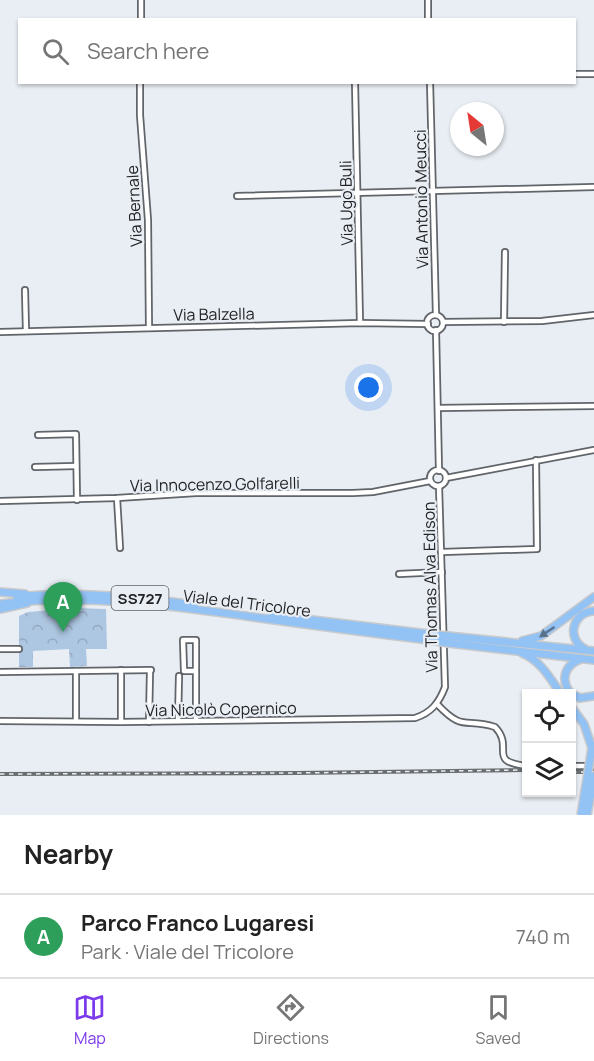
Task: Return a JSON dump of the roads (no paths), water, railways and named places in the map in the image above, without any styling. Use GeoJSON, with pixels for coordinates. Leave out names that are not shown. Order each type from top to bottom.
{"type":"FeatureCollection","features":[{"type":"Feature","properties":{"kind":"highway"},"geometry":{"type":"LineString","coordinates":[[0,592],[35,598]]}},
{"type":"Feature","properties":{"kind":"highway","name":"Viale del Tricolore"},"geometry":{"type":"LineString","coordinates":[[0,604],[71,594],[148,598],[278,618],[448,640],[490,643]]}},
{"type":"Feature","properties":{"kind":"highway"},"geometry":{"type":"LineString","coordinates":[[490,643],[502,639],[526,641],[537,639],[594,597]]}},
{"type":"Feature","properties":{"kind":"highway"},"geometry":{"type":"LineString","coordinates":[[0,609],[16,607],[35,598]]}},
{"type":"Feature","properties":{"kind":"highway","name":"Viale del Tricolore"},"geometry":{"type":"LineString","coordinates":[[0,599],[35,598]]}},
{"type":"Feature","properties":{"kind":"highway"},"geometry":{"type":"LineString","coordinates":[[591,650],[577,643],[573,630],[577,618],[582,614],[594,612]]}},
{"type":"Feature","properties":{"kind":"highway"},"geometry":{"type":"LineString","coordinates":[[490,643],[591,650]]}},
{"type":"Feature","properties":{"kind":"highway"},"geometry":{"type":"LineString","coordinates":[[490,643],[590,659]]}},
{"type":"Feature","properties":{"kind":"highway"},"geometry":{"type":"LineString","coordinates":[[490,643],[531,658],[540,665],[558,689]]}},
{"type":"Feature","properties":{"kind":"highway"},"geometry":{"type":"LineString","coordinates":[[568,689],[564,679],[568,667],[579,659],[590,659]]}},
{"type":"Feature","properties":{"kind":"highway"},"geometry":{"type":"LineString","coordinates":[[576,696],[580,698],[594,696]]}},
{"type":"Feature","properties":{"kind":"highway"},"geometry":{"type":"LineString","coordinates":[[576,713],[584,724],[592,748]]}},
{"type":"Feature","properties":{"kind":"highway"},"geometry":{"type":"LineString","coordinates":[[581,815],[594,738]]}},
{"type":"Feature","properties":{"kind":"highway"},"geometry":{"type":"LineString","coordinates":[[587,815],[594,776]]}},
{"type":"Feature","properties":{"kind":"street"},"geometry":{"type":"LineString","coordinates":[[141,0],[141,18]]}},
{"type":"Feature","properties":{"kind":"street"},"geometry":{"type":"LineString","coordinates":[[428,0],[429,18]]}},
{"type":"Feature","properties":{"kind":"street"},"geometry":{"type":"LineString","coordinates":[[576,74],[594,74]]}},
{"type":"Feature","properties":{"kind":"street","name":"Via Bernale"},"geometry":{"type":"LineString","coordinates":[[140,84],[147,211],[149,328]]}},
{"type":"Feature","properties":{"kind":"street","name":"Via Ugo Buli"},"geometry":{"type":"LineString","coordinates":[[355,84],[360,323]]}},
{"type":"Feature","properties":{"kind":"street","name":"Via Antonio Meucci"},"geometry":{"type":"LineString","coordinates":[[430,84],[436,315]]}},
{"type":"Feature","properties":{"kind":"street"},"geometry":{"type":"LineString","coordinates":[[237,196],[594,187]]}},
{"type":"Feature","properties":{"kind":"street"},"geometry":{"type":"LineString","coordinates":[[504,321],[505,252]]}},
{"type":"Feature","properties":{"kind":"street"},"geometry":{"type":"LineString","coordinates":[[25,290],[27,331]]}},
{"type":"Feature","properties":{"kind":"street"},"geometry":{"type":"LineString","coordinates":[[436,315],[441,317],[443,322],[442,327],[435,330],[429,328],[430,318],[436,315]]}},
{"type":"Feature","properties":{"kind":"street"},"geometry":{"type":"LineString","coordinates":[[443,322],[542,321],[594,315]]}},
{"type":"Feature","properties":{"kind":"street","name":"Via Balzella"},"geometry":{"type":"LineString","coordinates":[[0,332],[360,323],[428,324]]}},
{"type":"Feature","properties":{"kind":"street"},"geometry":{"type":"LineString","coordinates":[[435,330],[439,471]]}},
{"type":"Feature","properties":{"kind":"street"},"geometry":{"type":"LineString","coordinates":[[438,408],[594,406]]}},
{"type":"Feature","properties":{"kind":"street"},"geometry":{"type":"LineString","coordinates":[[38,435],[76,434],[76,500]]}},
{"type":"Feature","properties":{"kind":"street"},"geometry":{"type":"LineString","coordinates":[[446,478],[594,450]]}},
{"type":"Feature","properties":{"kind":"street"},"geometry":{"type":"LineString","coordinates":[[442,552],[537,549],[536,460]]}},
{"type":"Feature","properties":{"kind":"street"},"geometry":{"type":"LineString","coordinates":[[35,467],[76,466]]}},
{"type":"Feature","properties":{"kind":"street"},"geometry":{"type":"LineString","coordinates":[[439,471],[444,473],[446,478],[439,486],[435,486],[430,481],[431,474],[439,471]]}},
{"type":"Feature","properties":{"kind":"street","name":"Via Innocenzo Golfarelli"},"geometry":{"type":"LineString","coordinates":[[0,501],[76,500],[196,493],[353,494],[430,481]]}},
{"type":"Feature","properties":{"kind":"street","name":"Via Thomas Alva Edison"},"geometry":{"type":"LineString","coordinates":[[437,704],[445,687],[439,486]]}},
{"type":"Feature","properties":{"kind":"street"},"geometry":{"type":"LineString","coordinates":[[117,498],[120,548]]}},
{"type":"Feature","properties":{"kind":"street"},"geometry":{"type":"LineString","coordinates":[[399,574],[442,572]]}},
{"type":"Feature","properties":{"kind":"street"},"geometry":{"type":"LineString","coordinates":[[196,670],[184,671],[183,640],[196,640],[196,670],[196,721]]}},
{"type":"Feature","properties":{"kind":"street"},"geometry":{"type":"LineString","coordinates":[[0,649],[19,650]]}},
{"type":"Feature","properties":{"kind":"street"},"geometry":{"type":"LineString","coordinates":[[121,670],[121,722]]}},
{"type":"Feature","properties":{"kind":"street"},"geometry":{"type":"LineString","coordinates":[[0,672],[150,670],[149,722]]}},
{"type":"Feature","properties":{"kind":"street"},"geometry":{"type":"LineString","coordinates":[[76,671],[76,721]]}},
{"type":"Feature","properties":{"kind":"street"},"geometry":{"type":"LineString","coordinates":[[178,676],[178,721]]}},
{"type":"Feature","properties":{"kind":"street"},"geometry":{"type":"LineString","coordinates":[[437,704],[450,718],[462,724],[495,727],[503,738],[502,755],[510,764],[522,766]]}},
{"type":"Feature","properties":{"kind":"street","name":"Via Nicolò Copernico"},"geometry":{"type":"LineString","coordinates":[[0,721],[149,722],[415,718],[429,712],[437,704]]}},
{"type":"Feature","properties":{"kind":"street"},"geometry":{"type":"LineString","coordinates":[[576,766],[594,766]]}},
{"type":"Feature","properties":{"kind":"street"},"geometry":{"type":"LineString","coordinates":[[575,815],[594,806]]}},
{"type":"Feature","properties":{"kind":"railway"},"geometry":{"type":"LineString","coordinates":[[0,774],[522,770]]}},
{"type":"Feature","properties":{"kind":"railway"},"geometry":{"type":"LineString","coordinates":[[576,772],[594,772]]}},
{"type":"Feature","properties":{"kind":"place","name":"Parco Franco Lugaresi"},"geometry":{"type":"Point","coordinates":[63,632]}}]}
